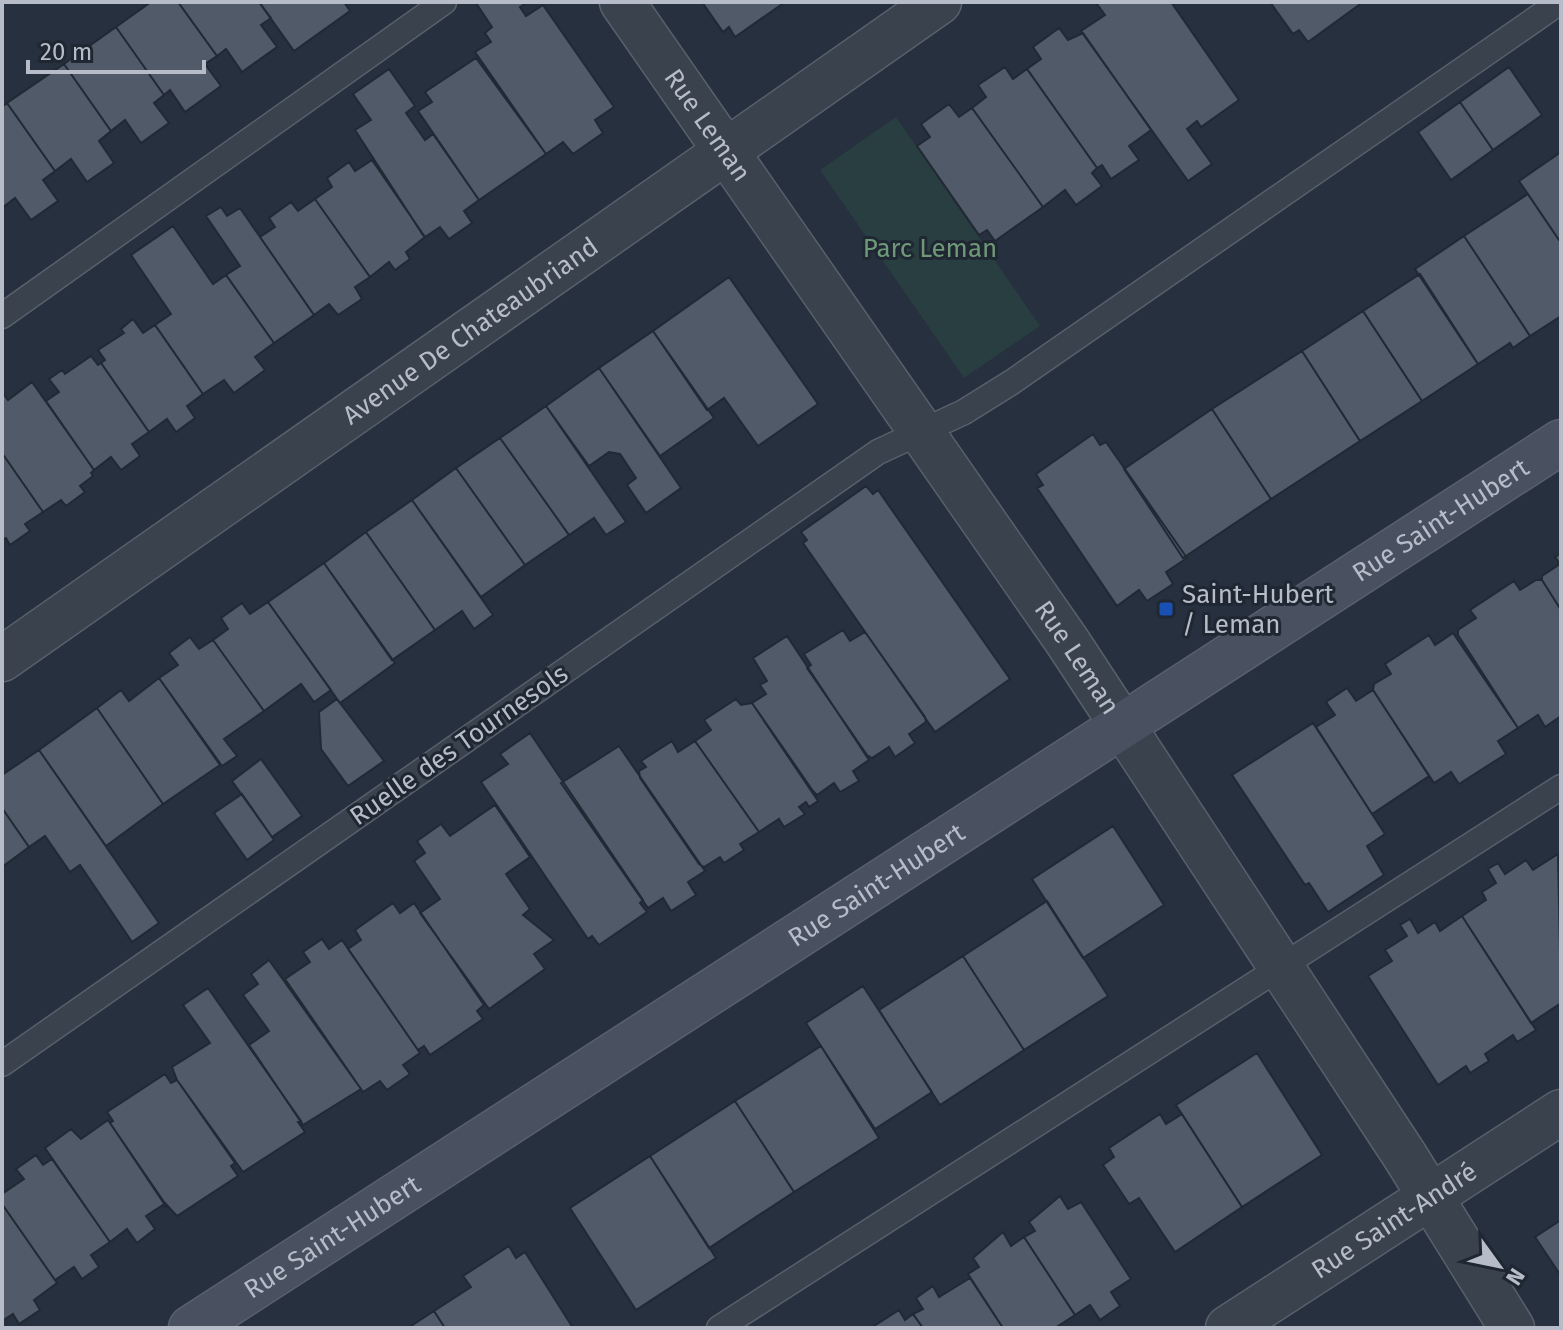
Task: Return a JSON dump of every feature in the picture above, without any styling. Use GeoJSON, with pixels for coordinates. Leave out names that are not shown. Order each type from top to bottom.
{"type":"FeatureCollection","features":[{"type":"Feature","properties":{"kind":"street","name":"Rue Leman"},"geometry":{"type":"LineString","coordinates":[[622,2],[1121,725],[1430,1196],[1512,1328]]}},
{"type":"Feature","properties":{"kind":"street","name":"Avenue De Chateaubriand"},"geometry":{"type":"LineString","coordinates":[[2,659],[939,2]]}},
{"type":"Feature","properties":{"kind":"street","name":"Rue Saint-Hubert"},"geometry":{"type":"LineString","coordinates":[[191,1328],[1561,442]]}},
{"type":"Feature","properties":{"kind":"street","name":"Rue Saint-André"},"geometry":{"type":"LineString","coordinates":[[1228,1328],[1561,1112]]}},
{"type":"Feature","properties":{"kind":"lane"},"geometry":{"type":"LineString","coordinates":[[2,316],[444,2]]}},
{"type":"Feature","properties":{"kind":"lane","name":"Ruelle des Tournesols"},"geometry":{"type":"LineString","coordinates":[[2,1064],[878,452],[964,412],[1020,376],[1560,2]]}},
{"type":"Feature","properties":{"kind":"lane"},"geometry":{"type":"LineString","coordinates":[[719,1328],[1561,787]]}},
{"type":"Feature","properties":{"kind":"green space","name":"Parc Leman"},"geometry":{"type":"Polygon","coordinates":[[[896,117],[1040,326],[964,378],[820,170],[896,117]]]}},
{"type":"Feature","properties":{"kind":"building"},"geometry":{"type":"Polygon","coordinates":[[[151,2],[178,2],[217,56],[205,64],[221,86],[185,112],[170,90],[164,95],[116,27],[151,2]]]}},
{"type":"Feature","properties":{"kind":"building"},"geometry":{"type":"Polygon","coordinates":[[[178,2],[259,2],[271,18],[261,25],[277,47],[242,72],[226,49],[217,56],[178,2]]]}},
{"type":"Feature","properties":{"kind":"building"},"geometry":{"type":"Polygon","coordinates":[[[259,2],[344,2],[350,11],[294,51],[259,2]]]}},
{"type":"Feature","properties":{"kind":"building"},"geometry":{"type":"Polygon","coordinates":[[[528,2],[520,7],[526,16],[543,5],[614,107],[595,120],[603,133],[573,154],[563,142],[546,154],[475,52],[491,42],[485,33],[492,27],[476,3],[528,2]]]}},
{"type":"Feature","properties":{"kind":"building"},"geometry":{"type":"Polygon","coordinates":[[[702,2],[785,2],[735,37],[729,27],[723,32],[702,2]]]}},
{"type":"Feature","properties":{"kind":"building"},"geometry":{"type":"Polygon","coordinates":[[[1171,2],[1239,100],[1201,127],[1197,121],[1187,129],[1212,164],[1188,181],[1081,31],[1105,15],[1097,4],[1171,2]]]}},
{"type":"Feature","properties":{"kind":"building"},"geometry":{"type":"Polygon","coordinates":[[[1270,2],[1363,2],[1308,42],[1299,30],[1293,34],[1270,2]]]}},
{"type":"Feature","properties":{"kind":"building"},"geometry":{"type":"Polygon","coordinates":[[[116,27],[164,95],[154,103],[169,123],[141,143],[125,120],[111,131],[64,64],[116,27]]]}},
{"type":"Feature","properties":{"kind":"building"},"geometry":{"type":"Polygon","coordinates":[[[1059,28],[1068,40],[1083,33],[1151,130],[1129,146],[1139,160],[1111,179],[1102,165],[1097,168],[1027,69],[1041,59],[1033,47],[1059,28]]]}},
{"type":"Feature","properties":{"kind":"building"},"geometry":{"type":"Polygon","coordinates":[[[476,58],[546,154],[479,200],[418,111],[432,102],[425,92],[476,58]]]}},
{"type":"Feature","properties":{"kind":"building"},"geometry":{"type":"Polygon","coordinates":[[[64,64],[111,131],[99,141],[114,163],[87,182],[71,159],[55,171],[7,103],[64,64]]]}},
{"type":"Feature","properties":{"kind":"building"},"geometry":{"type":"Polygon","coordinates":[[[1005,67],[1013,79],[1027,69],[1097,168],[1092,173],[1102,186],[1076,205],[1065,190],[1043,207],[972,108],[986,97],[978,85],[1005,67]]]}},
{"type":"Feature","properties":{"kind":"building"},"geometry":{"type":"Polygon","coordinates":[[[1509,67],[1542,115],[1493,150],[1460,102],[1509,67]]]}},
{"type":"Feature","properties":{"kind":"building"},"geometry":{"type":"Polygon","coordinates":[[[389,69],[415,106],[406,113],[425,140],[433,134],[479,200],[464,211],[472,223],[449,239],[440,227],[425,237],[423,235],[355,130],[371,120],[353,94],[389,69]]]}},
{"type":"Feature","properties":{"kind":"building"},"geometry":{"type":"Polygon","coordinates":[[[1460,102],[1493,150],[1451,180],[1418,132],[1460,102]]]}},
{"type":"Feature","properties":{"kind":"building"},"geometry":{"type":"Polygon","coordinates":[[[7,103],[55,171],[43,180],[58,201],[31,220],[15,198],[2,208],[2,107],[7,103]]]}},
{"type":"Feature","properties":{"kind":"building"},"geometry":{"type":"Polygon","coordinates":[[[949,104],[959,117],[972,108],[1043,207],[995,241],[987,230],[979,235],[917,146],[930,137],[921,124],[949,104]]]}},
{"type":"Feature","properties":{"kind":"building"},"geometry":{"type":"Polygon","coordinates":[[[1561,152],[1561,243],[1519,181],[1561,152]]]}},
{"type":"Feature","properties":{"kind":"building"},"geometry":{"type":"Polygon","coordinates":[[[372,160],[425,237],[406,252],[410,259],[395,270],[389,262],[370,277],[315,199],[332,187],[327,178],[349,162],[355,171],[372,160]]]}},
{"type":"Feature","properties":{"kind":"building"},"geometry":{"type":"Polygon","coordinates":[[[1528,194],[1561,243],[1561,316],[1530,336],[1464,236],[1528,194]]]}},
{"type":"Feature","properties":{"kind":"building"},"geometry":{"type":"Polygon","coordinates":[[[315,199],[370,277],[355,287],[362,299],[338,315],[329,304],[314,315],[260,237],[275,227],[269,218],[291,202],[298,211],[315,199]]]}},
{"type":"Feature","properties":{"kind":"building"},"geometry":{"type":"Polygon","coordinates":[[[221,207],[227,216],[240,208],[314,315],[274,343],[226,275],[240,266],[206,216],[221,207]]]}},
{"type":"Feature","properties":{"kind":"building"},"geometry":{"type":"Polygon","coordinates":[[[173,226],[213,284],[226,275],[274,343],[255,357],[265,370],[234,393],[224,380],[203,394],[155,325],[171,314],[131,255],[173,226]]]}},
{"type":"Feature","properties":{"kind":"building"},"geometry":{"type":"Polygon","coordinates":[[[1464,236],[1530,336],[1513,348],[1510,343],[1478,364],[1415,269],[1464,236]]]}},
{"type":"Feature","properties":{"kind":"building"},"geometry":{"type":"Polygon","coordinates":[[[1420,274],[1478,364],[1422,401],[1363,311],[1420,274]]]}},
{"type":"Feature","properties":{"kind":"building"},"geometry":{"type":"Polygon","coordinates":[[[729,277],[818,404],[758,446],[724,398],[707,410],[653,331],[729,277]]]}},
{"type":"Feature","properties":{"kind":"building"},"geometry":{"type":"Polygon","coordinates":[[[1363,311],[1422,401],[1360,441],[1302,351],[1363,311]]]}},
{"type":"Feature","properties":{"kind":"building"},"geometry":{"type":"Polygon","coordinates":[[[133,319],[143,333],[155,325],[203,394],[187,406],[195,418],[176,432],[167,419],[149,432],[101,363],[105,360],[98,350],[124,333],[121,329],[133,319]]]}},
{"type":"Feature","properties":{"kind":"building"},"geometry":{"type":"Polygon","coordinates":[[[653,331],[714,418],[660,456],[599,368],[653,331]]]}},
{"type":"Feature","properties":{"kind":"building"},"geometry":{"type":"Polygon","coordinates":[[[1302,351],[1360,441],[1271,499],[1212,409],[1302,351]]]}},
{"type":"Feature","properties":{"kind":"building"},"geometry":{"type":"Polygon","coordinates":[[[91,356],[98,365],[101,363],[149,432],[132,444],[140,456],[121,470],[111,457],[94,470],[46,401],[59,392],[49,379],[62,370],[65,374],[91,356]]]}},
{"type":"Feature","properties":{"kind":"building"},"geometry":{"type":"Polygon","coordinates":[[[599,368],[681,488],[646,513],[627,485],[636,478],[620,454],[609,452],[589,466],[546,406],[599,368]]]}},
{"type":"Feature","properties":{"kind":"building"},"geometry":{"type":"Polygon","coordinates":[[[32,382],[94,470],[91,473],[93,476],[80,486],[85,492],[66,506],[61,500],[43,512],[2,453],[2,392],[8,400],[32,382]]]}},
{"type":"Feature","properties":{"kind":"building"},"geometry":{"type":"Polygon","coordinates":[[[546,406],[626,522],[606,535],[594,518],[569,535],[500,438],[546,406]]]}},
{"type":"Feature","properties":{"kind":"building"},"geometry":{"type":"Polygon","coordinates":[[[1212,409],[1271,499],[1183,558],[1124,469],[1212,409]]]}},
{"type":"Feature","properties":{"kind":"building"},"geometry":{"type":"Polygon","coordinates":[[[1093,434],[1100,445],[1106,442],[1187,558],[1166,572],[1173,584],[1147,601],[1139,590],[1117,606],[1037,488],[1043,485],[1036,474],[1093,434]]]}},
{"type":"Feature","properties":{"kind":"building"},"geometry":{"type":"Polygon","coordinates":[[[500,438],[569,535],[525,565],[456,468],[500,438]]]}},
{"type":"Feature","properties":{"kind":"building"},"geometry":{"type":"Polygon","coordinates":[[[2,453],[43,512],[25,524],[30,531],[10,545],[6,538],[2,540],[2,453]]]}},
{"type":"Feature","properties":{"kind":"building"},"geometry":{"type":"Polygon","coordinates":[[[456,468],[525,565],[481,597],[412,500],[456,468]]]}},
{"type":"Feature","properties":{"kind":"building"},"geometry":{"type":"Polygon","coordinates":[[[866,486],[873,494],[878,490],[1010,679],[935,732],[803,543],[807,540],[801,532],[866,486]]]}},
{"type":"Feature","properties":{"kind":"building"},"geometry":{"type":"Polygon","coordinates":[[[412,500],[493,615],[474,629],[462,611],[435,630],[366,532],[412,500]]]}},
{"type":"Feature","properties":{"kind":"building"},"geometry":{"type":"Polygon","coordinates":[[[366,532],[435,630],[392,660],[324,563],[366,532]]]}},
{"type":"Feature","properties":{"kind":"building"},"geometry":{"type":"Polygon","coordinates":[[[1561,553],[1561,610],[1542,576],[1560,564],[1555,557],[1561,553]]]}},
{"type":"Feature","properties":{"kind":"building"},"geometry":{"type":"Polygon","coordinates":[[[324,563],[395,663],[340,703],[268,602],[324,563]]]}},
{"type":"Feature","properties":{"kind":"building"},"geometry":{"type":"Polygon","coordinates":[[[1536,580],[1542,580],[1561,610],[1561,716],[1545,727],[1538,715],[1518,728],[1458,635],[1458,630],[1476,618],[1470,610],[1514,581],[1520,590],[1536,580]]]}},
{"type":"Feature","properties":{"kind":"building"},"geometry":{"type":"Polygon","coordinates":[[[268,602],[331,690],[314,702],[301,684],[264,711],[213,640],[228,629],[221,618],[242,603],[250,614],[268,602]]]}},
{"type":"Feature","properties":{"kind":"building"},"geometry":{"type":"Polygon","coordinates":[[[843,630],[850,641],[865,632],[925,717],[926,722],[909,734],[915,743],[895,757],[889,747],[872,758],[867,755],[807,668],[811,665],[804,654],[843,630]]]}},
{"type":"Feature","properties":{"kind":"building"},"geometry":{"type":"Polygon","coordinates":[[[1453,633],[1518,728],[1498,741],[1506,754],[1459,784],[1451,772],[1434,783],[1373,690],[1374,684],[1391,674],[1385,664],[1429,635],[1435,645],[1453,633]]]}},
{"type":"Feature","properties":{"kind":"building"},"geometry":{"type":"Polygon","coordinates":[[[787,636],[869,760],[853,771],[859,781],[840,792],[834,783],[817,795],[813,791],[752,703],[766,694],[760,685],[767,681],[753,658],[787,636]]]}},
{"type":"Feature","properties":{"kind":"building"},"geometry":{"type":"Polygon","coordinates":[[[190,637],[199,649],[213,640],[264,711],[224,739],[237,756],[222,766],[159,678],[178,665],[169,653],[190,637]]]}},
{"type":"Feature","properties":{"kind":"building"},"geometry":{"type":"Polygon","coordinates":[[[159,678],[220,765],[163,804],[97,708],[121,690],[129,701],[159,678]]]}},
{"type":"Feature","properties":{"kind":"building"},"geometry":{"type":"Polygon","coordinates":[[[1347,688],[1356,701],[1373,690],[1429,776],[1372,814],[1316,727],[1335,715],[1326,702],[1347,688]]]}},
{"type":"Feature","properties":{"kind":"building"},"geometry":{"type":"Polygon","coordinates":[[[337,699],[384,761],[348,786],[321,749],[319,712],[337,699]]]}},
{"type":"Feature","properties":{"kind":"building"},"geometry":{"type":"Polygon","coordinates":[[[736,699],[741,705],[752,703],[818,801],[809,807],[806,802],[799,807],[805,814],[784,827],[779,819],[759,832],[695,741],[711,730],[704,720],[736,699]]]}},
{"type":"Feature","properties":{"kind":"building"},"geometry":{"type":"Polygon","coordinates":[[[97,708],[163,804],[106,846],[39,750],[97,708]]]}},
{"type":"Feature","properties":{"kind":"building"},"geometry":{"type":"Polygon","coordinates":[[[1313,723],[1385,834],[1367,846],[1384,875],[1328,912],[1309,883],[1305,885],[1232,775],[1313,723]]]}},
{"type":"Feature","properties":{"kind":"building"},"geometry":{"type":"Polygon","coordinates":[[[530,733],[643,900],[640,903],[647,912],[599,945],[592,936],[588,939],[481,782],[508,764],[500,754],[530,733]]]}},
{"type":"Feature","properties":{"kind":"building"},"geometry":{"type":"Polygon","coordinates":[[[672,741],[678,752],[695,741],[759,832],[740,844],[744,850],[724,863],[720,857],[704,867],[699,864],[640,778],[639,771],[646,767],[641,761],[672,741]]]}},
{"type":"Feature","properties":{"kind":"building"},"geometry":{"type":"Polygon","coordinates":[[[619,746],[705,871],[688,882],[696,895],[671,911],[663,898],[648,908],[561,783],[619,746]]]}},
{"type":"Feature","properties":{"kind":"building"},"geometry":{"type":"Polygon","coordinates":[[[39,750],[159,923],[132,942],[80,865],[70,872],[45,836],[29,847],[2,808],[2,775],[39,750]]]}},
{"type":"Feature","properties":{"kind":"building"},"geometry":{"type":"Polygon","coordinates":[[[261,759],[302,816],[272,837],[232,781],[261,759]]]}},
{"type":"Feature","properties":{"kind":"building"},"geometry":{"type":"Polygon","coordinates":[[[242,794],[274,840],[247,860],[214,813],[242,794]]]}},
{"type":"Feature","properties":{"kind":"building"},"geometry":{"type":"Polygon","coordinates":[[[495,805],[530,857],[506,874],[530,909],[523,915],[554,940],[534,954],[545,969],[489,1009],[420,913],[440,899],[414,861],[425,853],[417,841],[441,824],[450,836],[495,805]]]}},
{"type":"Feature","properties":{"kind":"building"},"geometry":{"type":"Polygon","coordinates":[[[2,808],[29,847],[2,867],[2,808]]]}},
{"type":"Feature","properties":{"kind":"building"},"geometry":{"type":"Polygon","coordinates":[[[1113,826],[1164,905],[1083,958],[1032,879],[1113,826]]]}},
{"type":"Feature","properties":{"kind":"building"},"geometry":{"type":"Polygon","coordinates":[[[1558,854],[1561,1003],[1531,1023],[1462,916],[1486,900],[1482,892],[1496,883],[1488,869],[1498,863],[1505,874],[1526,860],[1533,870],[1558,854]]]}},
{"type":"Feature","properties":{"kind":"building"},"geometry":{"type":"Polygon","coordinates":[[[1047,901],[1108,996],[1024,1050],[963,956],[1047,901]]]}},
{"type":"Feature","properties":{"kind":"building"},"geometry":{"type":"Polygon","coordinates":[[[393,903],[400,913],[414,903],[484,1005],[477,1011],[483,1019],[430,1055],[424,1046],[418,1050],[348,949],[361,940],[355,930],[393,903]]]}},
{"type":"Feature","properties":{"kind":"building"},"geometry":{"type":"Polygon","coordinates":[[[1462,916],[1536,1030],[1517,1042],[1513,1035],[1485,1054],[1489,1061],[1470,1073],[1466,1066],[1438,1085],[1368,976],[1392,961],[1385,950],[1407,936],[1400,925],[1410,919],[1418,933],[1435,922],[1440,931],[1462,916]]]}},
{"type":"Feature","properties":{"kind":"building"},"geometry":{"type":"Polygon","coordinates":[[[322,939],[329,949],[342,940],[420,1053],[403,1065],[410,1074],[387,1090],[380,1081],[363,1092],[285,979],[310,962],[303,952],[322,939]]]}},
{"type":"Feature","properties":{"kind":"building"},"geometry":{"type":"Polygon","coordinates":[[[963,956],[1024,1050],[940,1105],[879,1010],[963,956]]]}},
{"type":"Feature","properties":{"kind":"building"},"geometry":{"type":"Polygon","coordinates":[[[269,960],[361,1089],[303,1125],[249,1045],[269,1031],[243,995],[258,984],[251,974],[269,960]]]}},
{"type":"Feature","properties":{"kind":"building"},"geometry":{"type":"Polygon","coordinates":[[[863,986],[932,1092],[875,1129],[806,1023],[863,986]]]}},
{"type":"Feature","properties":{"kind":"building"},"geometry":{"type":"Polygon","coordinates":[[[208,988],[301,1121],[298,1122],[305,1132],[243,1172],[177,1080],[172,1067],[210,1043],[183,1005],[208,988]]]}},
{"type":"Feature","properties":{"kind":"building"},"geometry":{"type":"Polygon","coordinates":[[[821,1046],[879,1138],[794,1192],[735,1101],[821,1046]]]}},
{"type":"Feature","properties":{"kind":"building"},"geometry":{"type":"Polygon","coordinates":[[[1257,1053],[1322,1155],[1242,1207],[1176,1105],[1257,1053]]]}},
{"type":"Feature","properties":{"kind":"building"},"geometry":{"type":"Polygon","coordinates":[[[165,1074],[171,1083],[177,1080],[235,1163],[231,1166],[238,1176],[177,1216],[110,1123],[113,1121],[107,1112],[165,1074]]]}},
{"type":"Feature","properties":{"kind":"building"},"geometry":{"type":"Polygon","coordinates":[[[735,1101],[794,1192],[709,1248],[650,1156],[735,1101]]]}},
{"type":"Feature","properties":{"kind":"building"},"geometry":{"type":"Polygon","coordinates":[[[1160,1114],[1166,1124],[1182,1114],[1242,1207],[1175,1252],[1139,1198],[1129,1204],[1103,1165],[1114,1157],[1109,1148],[1160,1114]]]}},
{"type":"Feature","properties":{"kind":"building"},"geometry":{"type":"Polygon","coordinates":[[[108,1120],[167,1208],[163,1205],[146,1216],[155,1229],[137,1243],[127,1229],[110,1242],[45,1148],[71,1129],[81,1139],[108,1120]]]}},
{"type":"Feature","properties":{"kind":"building"},"geometry":{"type":"Polygon","coordinates":[[[36,1155],[43,1165],[52,1159],[110,1242],[91,1255],[99,1267],[82,1279],[74,1267],[55,1280],[2,1204],[2,1194],[24,1179],[16,1169],[36,1155]]]}},
{"type":"Feature","properties":{"kind":"building"},"geometry":{"type":"Polygon","coordinates":[[[650,1156],[716,1258],[636,1310],[570,1208],[650,1156]]]}},
{"type":"Feature","properties":{"kind":"building"},"geometry":{"type":"Polygon","coordinates":[[[1060,1196],[1068,1209],[1081,1202],[1131,1279],[1111,1292],[1120,1306],[1100,1320],[1090,1305],[1075,1315],[1024,1237],[1035,1231],[1029,1222],[1060,1196]]]}},
{"type":"Feature","properties":{"kind":"building"},"geometry":{"type":"Polygon","coordinates":[[[2,1204],[57,1283],[34,1300],[40,1310],[19,1324],[13,1314],[2,1321],[2,1204]]]}},
{"type":"Feature","properties":{"kind":"building"},"geometry":{"type":"Polygon","coordinates":[[[1561,1220],[1561,1276],[1535,1237],[1561,1220]]]}},
{"type":"Feature","properties":{"kind":"building"},"geometry":{"type":"Polygon","coordinates":[[[1003,1232],[1011,1246],[1024,1237],[1075,1315],[1055,1328],[1003,1328],[968,1274],[979,1267],[973,1258],[1003,1232]]]}},
{"type":"Feature","properties":{"kind":"building"},"geometry":{"type":"Polygon","coordinates":[[[509,1246],[516,1258],[525,1252],[573,1328],[445,1328],[434,1311],[471,1287],[463,1276],[509,1246]]]}},
{"type":"Feature","properties":{"kind":"building"},"geometry":{"type":"Polygon","coordinates":[[[970,1278],[1003,1328],[923,1328],[913,1314],[923,1309],[916,1298],[933,1286],[939,1297],[970,1278]]]}},
{"type":"Feature","properties":{"kind":"building"},"geometry":{"type":"Polygon","coordinates":[[[899,1310],[905,1320],[913,1314],[923,1328],[871,1328],[899,1310]]]}},
{"type":"Feature","properties":{"kind":"building"},"geometry":{"type":"Polygon","coordinates":[[[434,1311],[445,1328],[408,1328],[434,1311]]]}},
{"type":"Feature","properties":{"kind":"place","name":"Saint-Hubert / Leman"},"geometry":{"type":"Point","coordinates":[1166,609]}}]}
